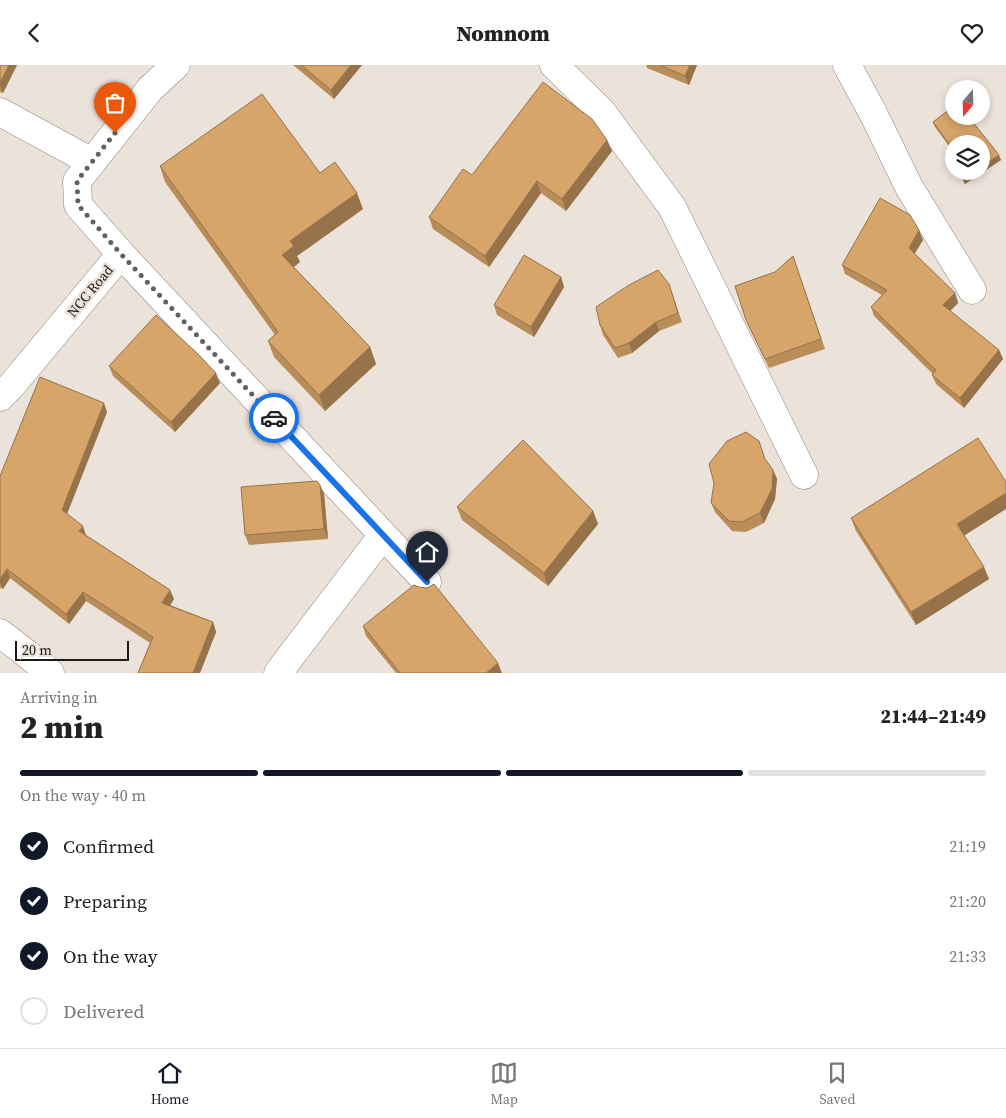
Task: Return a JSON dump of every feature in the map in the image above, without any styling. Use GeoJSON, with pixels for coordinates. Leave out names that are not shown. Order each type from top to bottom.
{"type":"FeatureCollection","features":[{"type":"Feature","properties":{"kind":"street","name":"NCC Road"},"geometry":{"type":"LineString","coordinates":[[0,397],[121,254],[78,205],[77,181],[150,89],[176,65]]}},
{"type":"Feature","properties":{"kind":"street"},"geometry":{"type":"LineString","coordinates":[[554,65],[602,112],[672,207],[804,475]]}},
{"type":"Feature","properties":{"kind":"street"},"geometry":{"type":"LineString","coordinates":[[848,65],[909,187],[972,290]]}},
{"type":"Feature","properties":{"kind":"street"},"geometry":{"type":"LineString","coordinates":[[0,112],[92,162]]}},
{"type":"Feature","properties":{"kind":"street"},"geometry":{"type":"LineString","coordinates":[[121,254],[427,582]]}},
{"type":"Feature","properties":{"kind":"street"},"geometry":{"type":"LineString","coordinates":[[278,673],[383,535]]}},
{"type":"Feature","properties":{"kind":"street"},"geometry":{"type":"LineString","coordinates":[[0,633],[50,673]]}},
{"type":"Feature","properties":{"kind":"building"},"geometry":{"type":"Polygon","coordinates":[[[0,65],[9,65],[0,83],[0,65]]]}},
{"type":"Feature","properties":{"kind":"building"},"geometry":{"type":"Polygon","coordinates":[[[301,65],[351,65],[331,90],[301,65]]]}},
{"type":"Feature","properties":{"kind":"building"},"geometry":{"type":"Polygon","coordinates":[[[660,65],[690,65],[685,76],[660,65]]]}},
{"type":"Feature","properties":{"kind":"building"},"geometry":{"type":"Polygon","coordinates":[[[543,82],[592,119],[607,140],[562,199],[537,181],[485,256],[429,217],[463,169],[472,175],[543,82]]]}},
{"type":"Feature","properties":{"kind":"building"},"geometry":{"type":"Polygon","coordinates":[[[262,94],[320,173],[335,162],[357,193],[290,241],[294,246],[282,255],[370,347],[319,395],[268,341],[278,332],[160,166],[262,94]]]}},
{"type":"Feature","properties":{"kind":"building"},"geometry":{"type":"Polygon","coordinates":[[[945,113],[945,125],[975,125],[983,135],[945,135],[945,138],[933,122],[945,113]]]}},
{"type":"Feature","properties":{"kind":"building"},"geometry":{"type":"Polygon","coordinates":[[[990,144],[999,155],[990,161],[990,144]]]}},
{"type":"Feature","properties":{"kind":"building"},"geometry":{"type":"Polygon","coordinates":[[[880,198],[910,215],[919,230],[909,248],[955,293],[943,305],[999,350],[960,398],[932,375],[936,370],[871,307],[887,290],[842,265],[880,198]]]}},
{"type":"Feature","properties":{"kind":"building"},"geometry":{"type":"Polygon","coordinates":[[[524,255],[561,277],[531,327],[494,305],[524,255]]]}},
{"type":"Feature","properties":{"kind":"building"},"geometry":{"type":"Polygon","coordinates":[[[793,256],[821,339],[765,359],[746,320],[735,286],[775,272],[793,256]]]}},
{"type":"Feature","properties":{"kind":"building"},"geometry":{"type":"Polygon","coordinates":[[[658,270],[669,284],[678,313],[656,322],[629,343],[615,348],[600,325],[596,307],[629,285],[658,270]]]}},
{"type":"Feature","properties":{"kind":"building"},"geometry":{"type":"Polygon","coordinates":[[[156,315],[216,373],[171,422],[109,366],[156,315]]]}},
{"type":"Feature","properties":{"kind":"building"},"geometry":{"type":"Polygon","coordinates":[[[40,377],[104,403],[62,510],[83,526],[79,531],[170,590],[162,603],[213,622],[193,673],[138,673],[153,637],[83,592],[66,614],[7,569],[0,579],[0,476],[40,377]]]}},
{"type":"Feature","properties":{"kind":"building"},"geometry":{"type":"Polygon","coordinates":[[[746,432],[759,441],[765,459],[773,470],[772,489],[760,513],[742,522],[729,521],[711,503],[714,483],[709,464],[727,441],[746,432]]]}},
{"type":"Feature","properties":{"kind":"building"},"geometry":{"type":"Polygon","coordinates":[[[978,438],[1006,482],[1006,493],[957,524],[984,567],[911,612],[851,518],[978,438]]]}},
{"type":"Feature","properties":{"kind":"building"},"geometry":{"type":"Polygon","coordinates":[[[523,440],[593,511],[544,573],[457,507],[523,440]]]}},
{"type":"Feature","properties":{"kind":"building"},"geometry":{"type":"Polygon","coordinates":[[[317,481],[320,485],[324,529],[245,535],[241,487],[317,481]]]}},
{"type":"Feature","properties":{"kind":"building"},"geometry":{"type":"Polygon","coordinates":[[[434,584],[498,663],[486,673],[400,673],[363,626],[414,585],[427,588],[434,584]]]}},
{"type":"Feature","properties":{"kind":"way so far"},"geometry":{"type":"LineString","coordinates":[[115,133],[77,181],[78,205],[121,254],[274,418]]}},
{"type":"Feature","properties":{"kind":"route"},"geometry":{"type":"LineString","coordinates":[[274,418],[427,582]]}}]}
